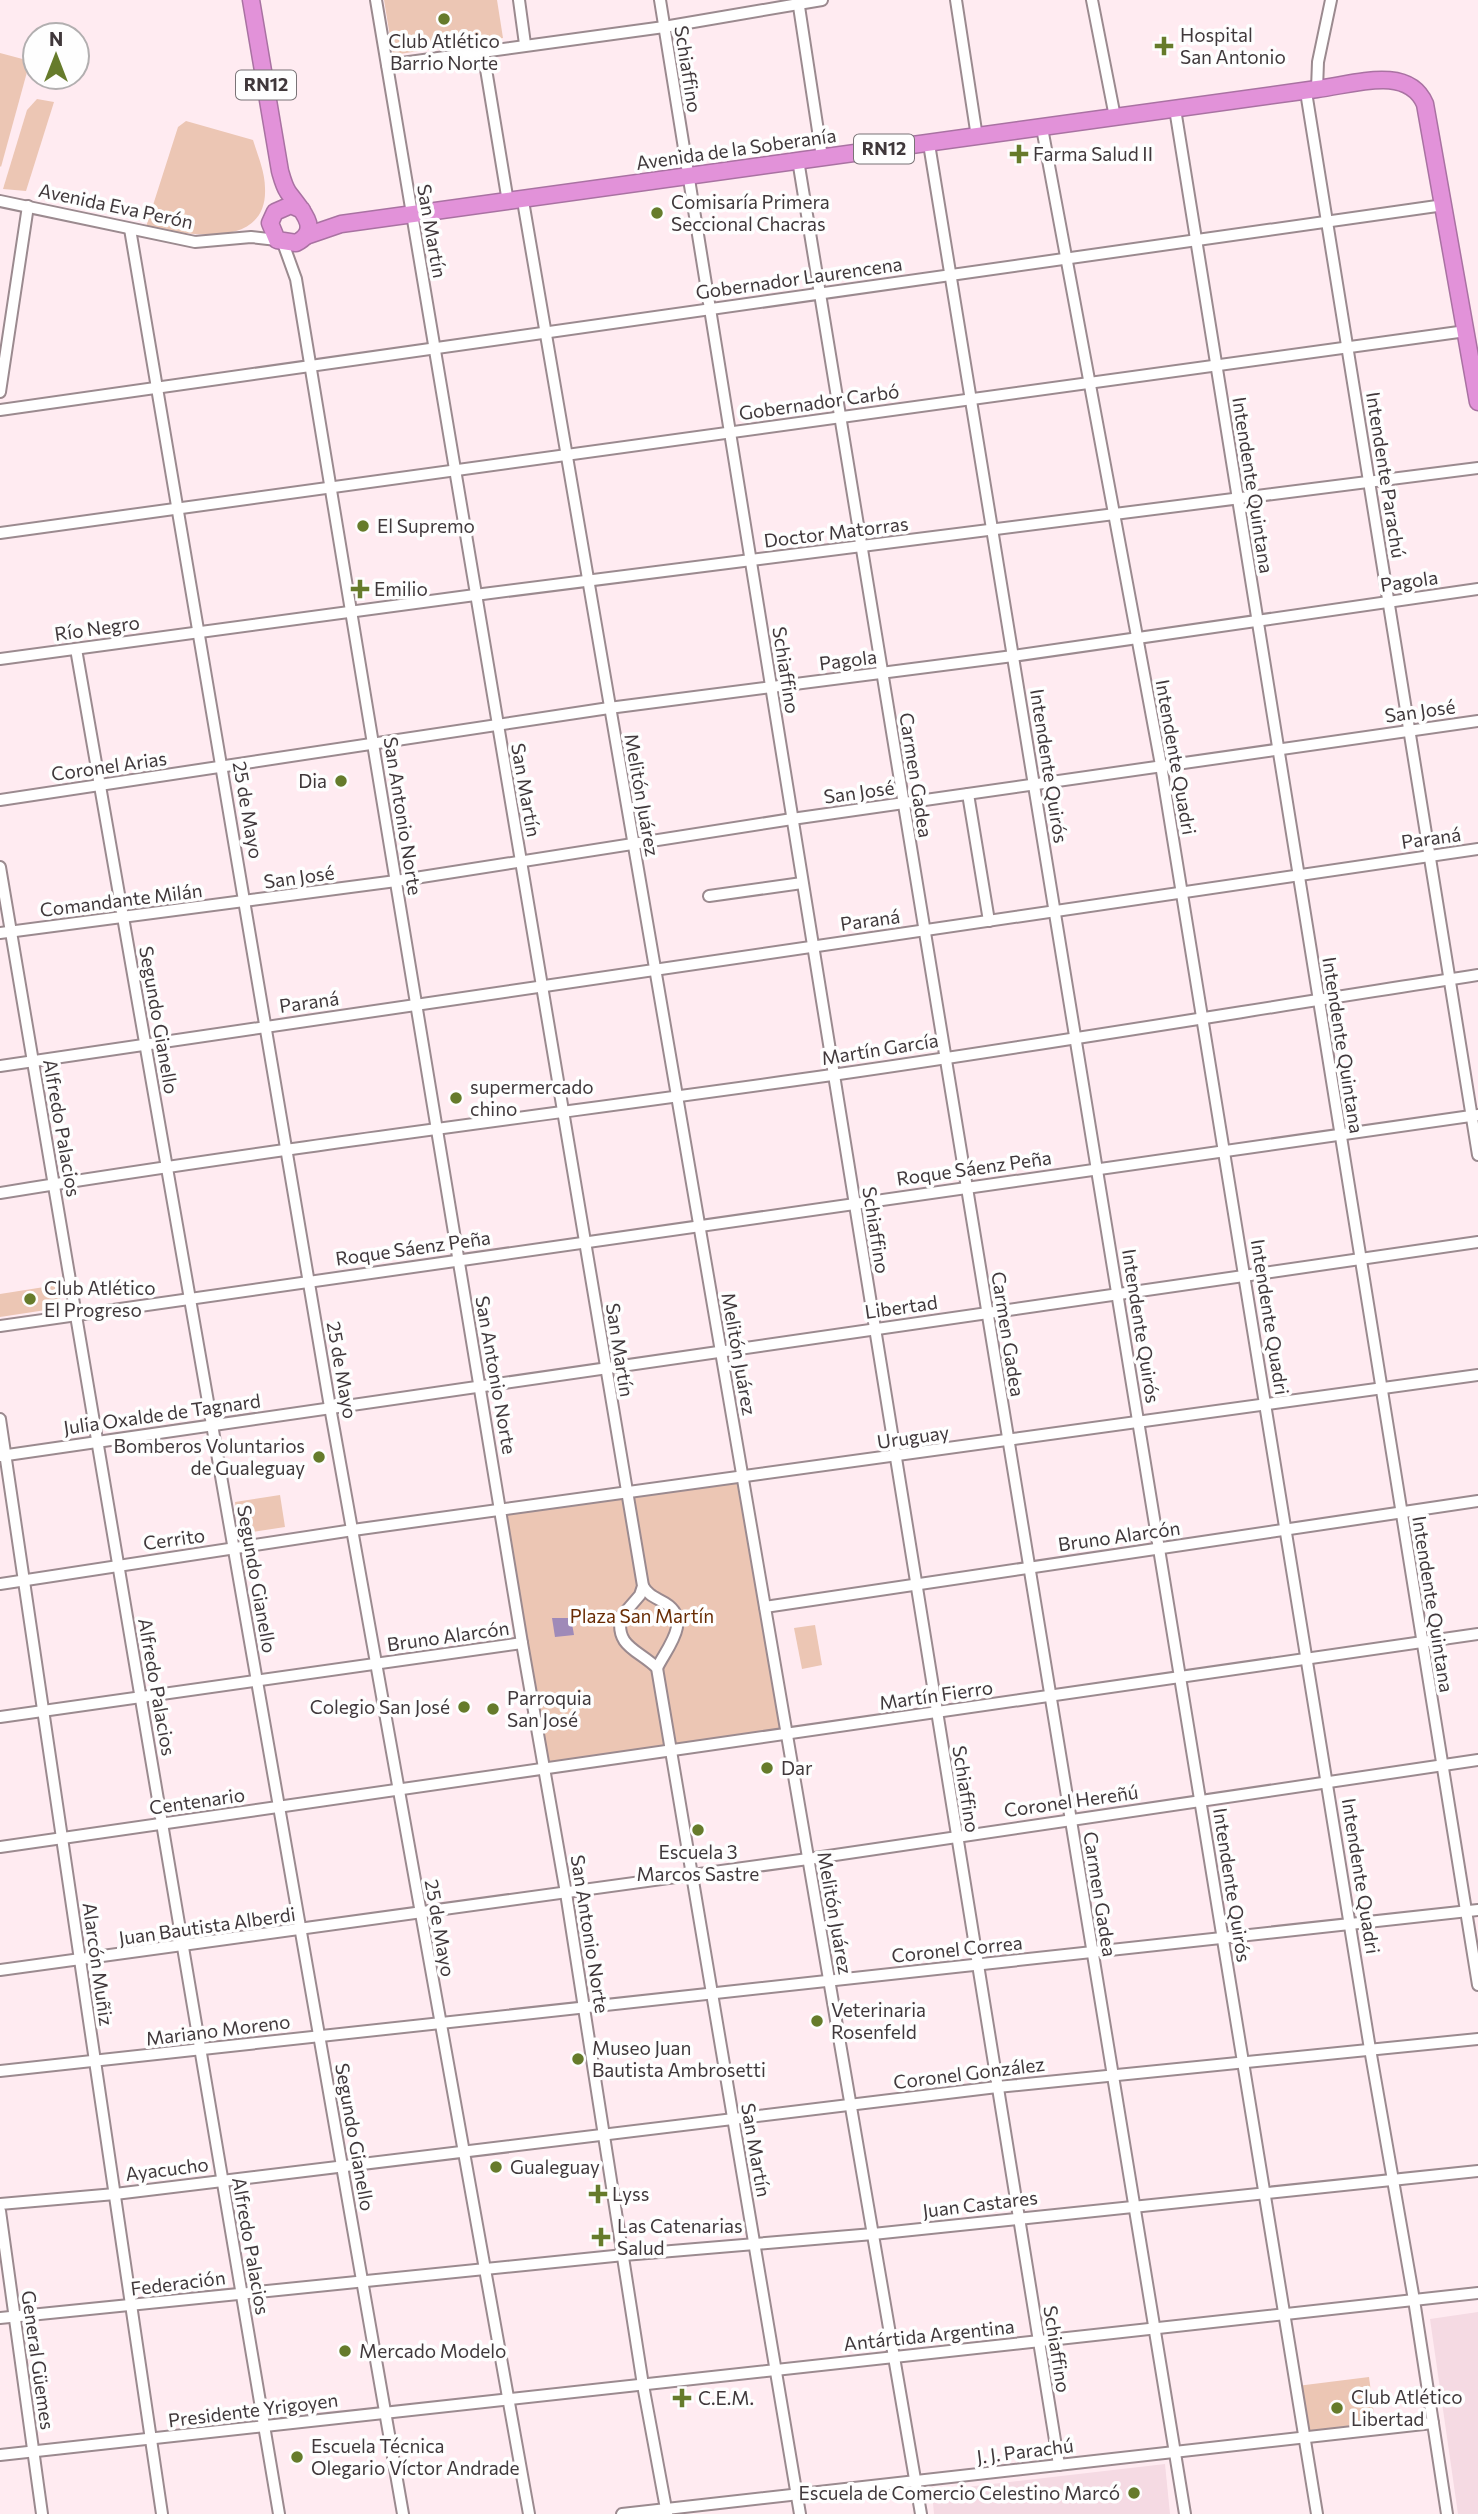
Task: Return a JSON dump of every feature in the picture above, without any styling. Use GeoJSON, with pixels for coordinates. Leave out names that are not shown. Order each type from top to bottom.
{"type":"FeatureCollection","features":[{"type":"Feature","properties":{"kind":"highway","name":"RN12"},"geometry":{"type":"LineString","coordinates":[[251,0],[280,171],[284,186],[304,212]]}},
{"type":"Feature","properties":{"kind":"highway","name":"Avenida de la Soberanía"},"geometry":{"type":"LineString","coordinates":[[306,236],[341,224],[1391,80],[1402,81],[1416,88],[1422,96],[1444,205]]}},
{"type":"Feature","properties":{"kind":"highway","name":"RN12"},"geometry":{"type":"LineString","coordinates":[[280,171],[281,193],[273,214],[271,230],[280,242],[296,243],[306,236]]}},
{"type":"Feature","properties":{"kind":"highway","name":"RN12"},"geometry":{"type":"LineString","coordinates":[[273,214],[291,205],[304,212]]}},
{"type":"Feature","properties":{"kind":"highway","name":"RN12"},"geometry":{"type":"LineString","coordinates":[[1444,205],[1478,402]]}},
{"type":"Feature","properties":{"kind":"highway","name":"Avenida de la Soberanía"},"geometry":{"type":"LineString","coordinates":[[304,212],[341,224]]}},
{"type":"Feature","properties":{"kind":"highway"},"geometry":{"type":"LineString","coordinates":[[304,212],[309,225],[306,236]]}},
{"type":"Feature","properties":{"kind":"street","name":"San Martín"},"geometry":{"type":"LineString","coordinates":[[376,0],[585,1241],[604,1369],[643,1586]]}},
{"type":"Feature","properties":{"kind":"street"},"geometry":{"type":"LineString","coordinates":[[519,0],[525,44]]}},
{"type":"Feature","properties":{"kind":"street","name":"Schiaffino"},"geometry":{"type":"LineString","coordinates":[[660,0],[1059,2465]]}},
{"type":"Feature","properties":{"kind":"street"},"geometry":{"type":"LineString","coordinates":[[387,65],[664,27],[822,0]]}},
{"type":"Feature","properties":{"kind":"street"},"geometry":{"type":"LineString","coordinates":[[956,0],[977,137]]}},
{"type":"Feature","properties":{"kind":"street"},"geometry":{"type":"LineString","coordinates":[[1092,0],[1115,117]]}},
{"type":"Feature","properties":{"kind":"street","name":"Intendente Parachú"},"geometry":{"type":"LineString","coordinates":[[1331,0],[1311,90],[1326,220],[1450,979],[1475,1115],[1478,1155]]}},
{"type":"Feature","properties":{"kind":"street"},"geometry":{"type":"LineString","coordinates":[[799,2],[822,157]]}},
{"type":"Feature","properties":{"kind":"street","name":"Melitón Juárez"},"geometry":{"type":"LineString","coordinates":[[483,51],[545,331],[921,2514]]}},
{"type":"Feature","properties":{"kind":"street","name":"Intendente Quintana"},"geometry":{"type":"LineString","coordinates":[[1175,109],[1478,1985]]}},
{"type":"Feature","properties":{"kind":"street","name":"Intendente Quadri"},"geometry":{"type":"LineString","coordinates":[[1042,128],[1161,765],[1447,2514]]}},
{"type":"Feature","properties":{"kind":"street","name":"Intendente Quirós"},"geometry":{"type":"LineString","coordinates":[[929,144],[1317,2514]]}},
{"type":"Feature","properties":{"kind":"street","name":"Carmen Gadea"},"geometry":{"type":"LineString","coordinates":[[798,160],[1185,2514]]}},
{"type":"Feature","properties":{"kind":"street","name":"Avenida Eva Perón"},"geometry":{"type":"LineString","coordinates":[[0,201],[195,242],[251,237],[280,242]]}},
{"type":"Feature","properties":{"kind":"street","name":"Gobernador Laurencena"},"geometry":{"type":"LineString","coordinates":[[0,410],[433,346],[1444,205]]}},
{"type":"Feature","properties":{"kind":"street"},"geometry":{"type":"LineString","coordinates":[[0,392],[29,206]]}},
{"type":"Feature","properties":{"kind":"street","name":"Avenida Eva Perón"},"geometry":{"type":"LineString","coordinates":[[225,240],[258,229],[273,214]]}},
{"type":"Feature","properties":{"kind":"street","name":"25 de Mayo"},"geometry":{"type":"LineString","coordinates":[[130,229],[330,1408],[379,1664],[419,1913],[529,2514]]}},
{"type":"Feature","properties":{"kind":"street","name":"San Antonio Norte"},"geometry":{"type":"LineString","coordinates":[[280,242],[296,279],[479,1387],[566,1892],[643,2385],[667,2512]]}},
{"type":"Feature","properties":{"kind":"street","name":"Gobernador Carbó"},"geometry":{"type":"LineString","coordinates":[[0,533],[1466,331]]}},
{"type":"Feature","properties":{"kind":"street","name":"Doctor Matorras"},"geometry":{"type":"LineString","coordinates":[[199,631],[1478,468]]}},
{"type":"Feature","properties":{"kind":"street","name":"Pagola"},"geometry":{"type":"LineString","coordinates":[[223,767],[609,708],[882,674],[1478,589]]}},
{"type":"Feature","properties":{"kind":"street","name":"Río Negro"},"geometry":{"type":"LineString","coordinates":[[0,659],[199,631]]}},
{"type":"Feature","properties":{"kind":"street","name":"Segundo Gianello"},"geometry":{"type":"LineString","coordinates":[[76,649],[403,2514]]}},
{"type":"Feature","properties":{"kind":"street","name":"San José"},"geometry":{"type":"LineString","coordinates":[[246,902],[634,846],[792,819],[1478,721]]}},
{"type":"Feature","properties":{"kind":"street","name":"Coronel Arias"},"geometry":{"type":"LineString","coordinates":[[0,800],[223,767]]}},
{"type":"Feature","properties":{"kind":"street"},"geometry":{"type":"LineString","coordinates":[[968,794],[989,921]]}},
{"type":"Feature","properties":{"kind":"street","name":"Paraná"},"geometry":{"type":"LineString","coordinates":[[0,1066],[1478,849]]}},
{"type":"Feature","properties":{"kind":"street","name":"Alfredo Palacios"},"geometry":{"type":"LineString","coordinates":[[0,867],[6,932],[33,1060],[279,2514]]}},
{"type":"Feature","properties":{"kind":"street"},"geometry":{"type":"LineString","coordinates":[[709,896],[802,883]]}},
{"type":"Feature","properties":{"kind":"street","name":"Comandante Milán"},"geometry":{"type":"LineString","coordinates":[[6,932],[246,902]]}},
{"type":"Feature","properties":{"kind":"street","name":"Martín García"},"geometry":{"type":"LineString","coordinates":[[0,1193],[438,1131],[562,1110],[833,1074],[1478,975]]}},
{"type":"Feature","properties":{"kind":"street","name":"Roque Sáenz Peña"},"geometry":{"type":"LineString","coordinates":[[0,1326],[1475,1115]]}},
{"type":"Feature","properties":{"kind":"street","name":"Libertad"},"geometry":{"type":"LineString","coordinates":[[330,1408],[1478,1242]]}},
{"type":"Feature","properties":{"kind":"street","name":"Uruguay"},"geometry":{"type":"LineString","coordinates":[[353,1530],[895,1458],[1478,1375]]}},
{"type":"Feature","properties":{"kind":"street","name":"Julia Oxalde de Tagnard"},"geometry":{"type":"LineString","coordinates":[[3,1456],[97,1440],[330,1408]]}},
{"type":"Feature","properties":{"kind":"street","name":"Alarcón Muñiz"},"geometry":{"type":"LineString","coordinates":[[0,1419],[3,1456],[24,1581],[162,2514]]}},
{"type":"Feature","properties":{"kind":"street","name":"Bruno Alarcón"},"geometry":{"type":"LineString","coordinates":[[765,1607],[1478,1500]]}},
{"type":"Feature","properties":{"kind":"street","name":"Cerrito"},"geometry":{"type":"LineString","coordinates":[[0,1584],[353,1530]]}},
{"type":"Feature","properties":{"kind":"street"},"geometry":{"type":"LineString","coordinates":[[643,1586],[648,1594],[666,1604],[677,1620],[675,1638],[657,1668],[648,1659],[633,1651],[620,1635],[621,1617],[640,1595],[643,1586]]}},
{"type":"Feature","properties":{"kind":"street","name":"Martín Fierro"},"geometry":{"type":"LineString","coordinates":[[399,1790],[1478,1634]]}},
{"type":"Feature","properties":{"kind":"street","name":"Bruno Alarcón"},"geometry":{"type":"LineString","coordinates":[[0,1717],[522,1643]]}},
{"type":"Feature","properties":{"kind":"street","name":"San Martín"},"geometry":{"type":"LineString","coordinates":[[657,1668],[800,2514]]}},
{"type":"Feature","properties":{"kind":"street","name":"Coronel Hereñú"},"geometry":{"type":"LineString","coordinates":[[419,1913],[691,1872],[808,1859],[1478,1760]]}},
{"type":"Feature","properties":{"kind":"street","name":"Centenario"},"geometry":{"type":"LineString","coordinates":[[0,1847],[399,1790]]}},
{"type":"Feature","properties":{"kind":"street","name":"Coronel Correa"},"geometry":{"type":"LineString","coordinates":[[440,2022],[1478,1910]]}},
{"type":"Feature","properties":{"kind":"street","name":"Juan Bautista Alberdi"},"geometry":{"type":"LineString","coordinates":[[0,1970],[80,1962],[419,1913]]}},
{"type":"Feature","properties":{"kind":"street","name":"Mariano Moreno"},"geometry":{"type":"LineString","coordinates":[[0,2071],[440,2022]]}},
{"type":"Feature","properties":{"kind":"street","name":"Coronel González"},"geometry":{"type":"LineString","coordinates":[[464,2151],[997,2087],[1478,2039]]}},
{"type":"Feature","properties":{"kind":"street","name":"Ayacucho"},"geometry":{"type":"LineString","coordinates":[[0,2204],[115,2194],[464,2151]]}},
{"type":"Feature","properties":{"kind":"street","name":"Juan Castares"},"geometry":{"type":"LineString","coordinates":[[485,2268],[873,2234],[1478,2171]]}},
{"type":"Feature","properties":{"kind":"street","name":"General Güemes"},"geometry":{"type":"LineString","coordinates":[[0,2211],[41,2514]]}},
{"type":"Feature","properties":{"kind":"street","name":"Federación"},"geometry":{"type":"LineString","coordinates":[[0,2318],[485,2268]]}},
{"type":"Feature","properties":{"kind":"street","name":"Antártida Argentina"},"geometry":{"type":"LineString","coordinates":[[509,2398],[1478,2293]]}},
{"type":"Feature","properties":{"kind":"street","name":"Presidente Yrigoyen"},"geometry":{"type":"LineString","coordinates":[[0,2455],[509,2398]]}},
{"type":"Feature","properties":{"kind":"street","name":"J. J. Parachú"},"geometry":{"type":"LineString","coordinates":[[622,2514],[667,2512],[797,2494],[1433,2423]]}},
{"type":"Feature","properties":{"kind":"shaded area"},"geometry":{"type":"Polygon","coordinates":[[[552,1618],[571,1618],[574,1635],[555,1637],[552,1618]]]}},
{"type":"Feature","properties":{"kind":"shaded area"},"geometry":{"type":"Polygon","coordinates":[[[1478,2312],[1478,2514],[1458,2514],[1430,2319],[1478,2312]]]}},
{"type":"Feature","properties":{"kind":"shaded area"},"geometry":{"type":"Polygon","coordinates":[[[1165,2464],[1170,2514],[934,2514],[932,2491],[1165,2464]]]}},
{"type":"Feature","properties":{"kind":"green space","name":"Club Atlético Barrio Norte"},"geometry":{"type":"Polygon","coordinates":[[[384,0],[497,0],[503,38],[393,55],[384,0]]]}},
{"type":"Feature","properties":{"kind":"green space"},"geometry":{"type":"Polygon","coordinates":[[[0,53],[21,59],[22,91],[0,166],[0,53]]]}},
{"type":"Feature","properties":{"kind":"green space"},"geometry":{"type":"Polygon","coordinates":[[[37,99],[54,102],[26,191],[3,189],[27,110],[37,99]]]}},
{"type":"Feature","properties":{"kind":"green space"},"geometry":{"type":"Polygon","coordinates":[[[186,121],[253,140],[265,182],[262,208],[253,222],[239,230],[222,234],[202,234],[146,227],[178,127],[186,121]]]}},
{"type":"Feature","properties":{"kind":"green space","name":"Club Atlético El Progreso"},"geometry":{"type":"Polygon","coordinates":[[[57,1285],[61,1303],[59,1308],[0,1317],[0,1294],[57,1285]]]}},
{"type":"Feature","properties":{"kind":"green space","name":"Plaza San Martín"},"geometry":{"type":"Polygon","coordinates":[[[743,1477],[787,1734],[543,1769],[502,1509],[743,1477]]]}},
{"type":"Feature","properties":{"kind":"green space"},"geometry":{"type":"Polygon","coordinates":[[[280,1495],[285,1527],[239,1534],[235,1502],[280,1495]]]}},
{"type":"Feature","properties":{"kind":"green space"},"geometry":{"type":"Polygon","coordinates":[[[815,1625],[822,1665],[802,1669],[794,1628],[815,1625]]]}},
{"type":"Feature","properties":{"kind":"green space","name":"Club Atlético Libertad"},"geometry":{"type":"Polygon","coordinates":[[[1369,2377],[1376,2430],[1305,2438],[1297,2386],[1369,2377]]]}},
{"type":"Feature","properties":{"kind":"place","name":"Club Atlético Barrio Norte"},"geometry":{"type":"Point","coordinates":[444,19]}},
{"type":"Feature","properties":{"kind":"place","name":"Hospital San Antonio"},"geometry":{"type":"Point","coordinates":[1164,46]}},
{"type":"Feature","properties":{"kind":"place","name":"Farma Salud II"},"geometry":{"type":"Point","coordinates":[1019,154]}},
{"type":"Feature","properties":{"kind":"place","name":"Comisaría Primera Seccional Chacras"},"geometry":{"type":"Point","coordinates":[657,213]}},
{"type":"Feature","properties":{"kind":"place","name":"El Supremo"},"geometry":{"type":"Point","coordinates":[363,526]}},
{"type":"Feature","properties":{"kind":"place","name":"Emilio"},"geometry":{"type":"Point","coordinates":[360,589]}},
{"type":"Feature","properties":{"kind":"place","name":"Dia"},"geometry":{"type":"Point","coordinates":[341,781]}},
{"type":"Feature","properties":{"kind":"place","name":"supermercado chino"},"geometry":{"type":"Point","coordinates":[456,1098]}},
{"type":"Feature","properties":{"kind":"place","name":"Club Atlético El Progreso"},"geometry":{"type":"Point","coordinates":[30,1299]}},
{"type":"Feature","properties":{"kind":"place","name":"Bomberos Voluntarios de Gualeguay"},"geometry":{"type":"Point","coordinates":[319,1457]}},
{"type":"Feature","properties":{"kind":"place","name":"Colegio San José"},"geometry":{"type":"Point","coordinates":[464,1707]}},
{"type":"Feature","properties":{"kind":"place","name":"Parroquia San José"},"geometry":{"type":"Point","coordinates":[493,1709]}},
{"type":"Feature","properties":{"kind":"place","name":"Dar"},"geometry":{"type":"Point","coordinates":[767,1768]}},
{"type":"Feature","properties":{"kind":"place","name":"Escuela 3 Marcos Sastre"},"geometry":{"type":"Point","coordinates":[698,1830]}},
{"type":"Feature","properties":{"kind":"place","name":"Veterinaria Rosenfeld"},"geometry":{"type":"Point","coordinates":[817,2021]}},
{"type":"Feature","properties":{"kind":"place","name":"Museo Juan Bautista Ambrosetti"},"geometry":{"type":"Point","coordinates":[578,2059]}},
{"type":"Feature","properties":{"kind":"place","name":"Gualeguay"},"geometry":{"type":"Point","coordinates":[496,2167]}},
{"type":"Feature","properties":{"kind":"place","name":"Lyss"},"geometry":{"type":"Point","coordinates":[598,2194]}},
{"type":"Feature","properties":{"kind":"place","name":"Las Catenarias Salud"},"geometry":{"type":"Point","coordinates":[601,2237]}},
{"type":"Feature","properties":{"kind":"place","name":"Mercado Modelo"},"geometry":{"type":"Point","coordinates":[345,2351]}},
{"type":"Feature","properties":{"kind":"place","name":"C.E.M."},"geometry":{"type":"Point","coordinates":[682,2398]}},
{"type":"Feature","properties":{"kind":"place","name":"Club Atlético Libertad"},"geometry":{"type":"Point","coordinates":[1337,2408]}},
{"type":"Feature","properties":{"kind":"place","name":"Escuela Técnica Olegario Víctor Andrade"},"geometry":{"type":"Point","coordinates":[297,2457]}},
{"type":"Feature","properties":{"kind":"place","name":"Escuela de Comercio Celestino Marcó"},"geometry":{"type":"Point","coordinates":[1134,2493]}}]}
